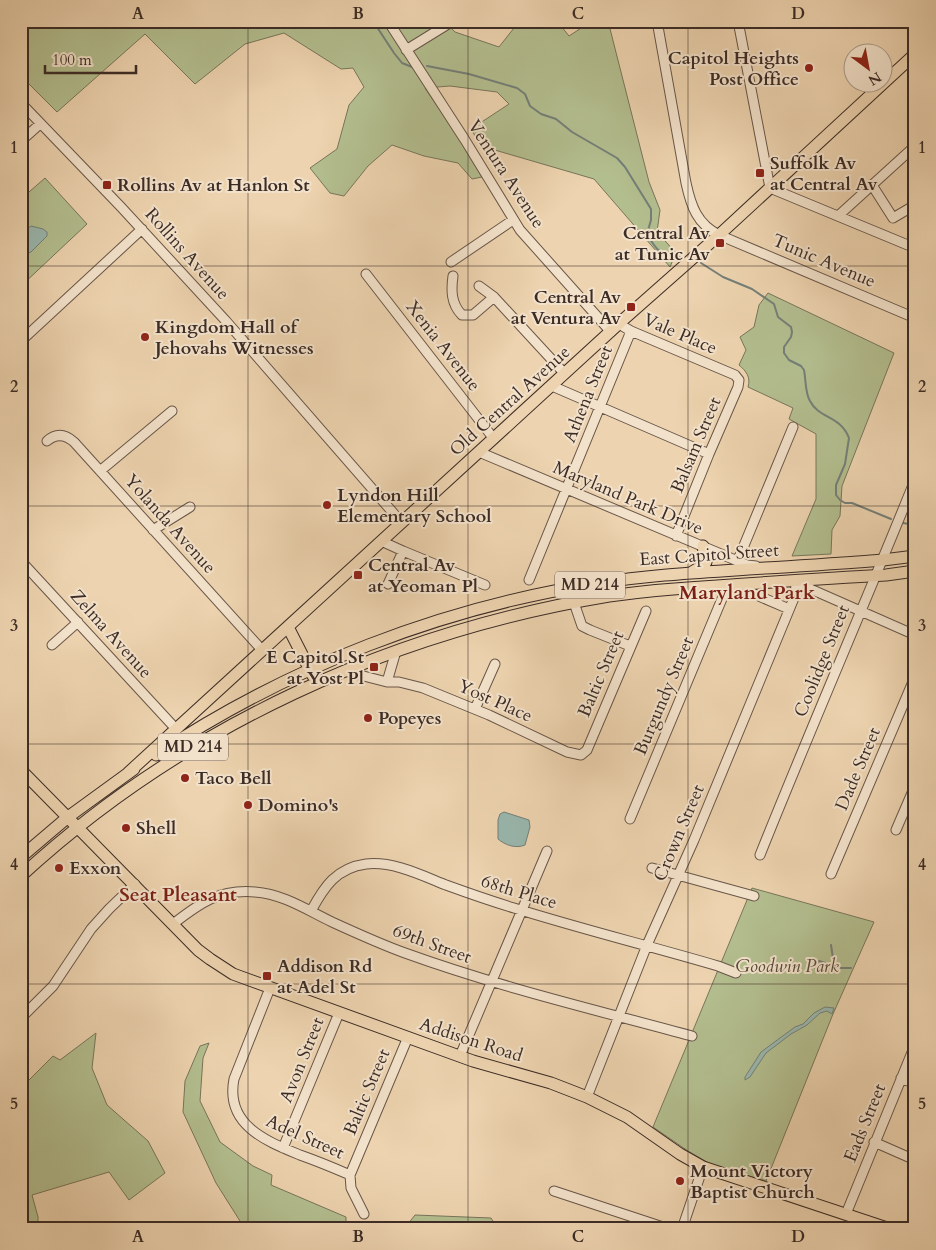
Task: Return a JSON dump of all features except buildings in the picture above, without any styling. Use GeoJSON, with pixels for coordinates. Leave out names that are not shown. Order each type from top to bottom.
{"type":"FeatureCollection","features":[{"type":"Feature","properties":{"kind":"main road","name":"Old Central Avenue"},"geometry":{"type":"LineString","coordinates":[[128,773],[915,54]]}},
{"type":"Feature","properties":{"kind":"main road"},"geometry":{"type":"LineString","coordinates":[[691,573],[706,562],[703,546]]}},
{"type":"Feature","properties":{"kind":"main road","name":"East Capitol Street"},"geometry":{"type":"LineString","coordinates":[[310,670],[415,628],[512,601],[569,588],[691,573],[883,560],[915,556]]}},
{"type":"Feature","properties":{"kind":"main road","name":"East Capitol Street"},"geometry":{"type":"LineString","coordinates":[[317,684],[344,671],[396,651],[476,625],[573,603],[647,591],[721,590],[797,580],[915,571]]}},
{"type":"Feature","properties":{"kind":"main road"},"geometry":{"type":"LineString","coordinates":[[288,627],[317,684]]}},
{"type":"Feature","properties":{"kind":"main road","name":"MD 214"},"geometry":{"type":"LineString","coordinates":[[21,857],[68,817],[128,773],[182,737],[226,712],[310,670]]}},
{"type":"Feature","properties":{"kind":"main road","name":"MD 214"},"geometry":{"type":"LineString","coordinates":[[21,876],[78,827],[128,790],[190,749],[248,716],[317,684]]}},
{"type":"Feature","properties":{"kind":"main road","name":"Addison Road"},"geometry":{"type":"LineString","coordinates":[[21,770],[198,950],[220,966],[245,979],[460,1056],[551,1083],[586,1097],[627,1117],[680,1154],[703,1167],[890,1229]]}},
{"type":"Feature","properties":{"kind":"street","name":"Ventura Avenue"},"geometry":{"type":"LineString","coordinates":[[388,21],[465,140],[513,220],[527,238],[615,328]]}},
{"type":"Feature","properties":{"kind":"street"},"geometry":{"type":"LineString","coordinates":[[406,50],[453,21]]}},
{"type":"Feature","properties":{"kind":"street","name":"Tunic Avenue"},"geometry":{"type":"LineString","coordinates":[[657,21],[677,136],[691,202],[700,220],[719,235],[915,318]]}},
{"type":"Feature","properties":{"kind":"street"},"geometry":{"type":"LineString","coordinates":[[738,21],[770,188],[915,248]]}},
{"type":"Feature","properties":{"kind":"street","name":"Rollins Avenue"},"geometry":{"type":"LineString","coordinates":[[21,103],[142,229],[226,321],[402,523]]}},
{"type":"Feature","properties":{"kind":"street"},"geometry":{"type":"LineString","coordinates":[[21,141],[40,124]]}},
{"type":"Feature","properties":{"kind":"street"},"geometry":{"type":"LineString","coordinates":[[838,216],[915,146]]}},
{"type":"Feature","properties":{"kind":"street"},"geometry":{"type":"LineString","coordinates":[[872,185],[893,218],[915,205]]}},
{"type":"Feature","properties":{"kind":"street"},"geometry":{"type":"LineString","coordinates":[[451,262],[513,220]]}},
{"type":"Feature","properties":{"kind":"street"},"geometry":{"type":"LineString","coordinates":[[21,341],[142,229]]}},
{"type":"Feature","properties":{"kind":"street","name":"Xenia Avenue"},"geometry":{"type":"LineString","coordinates":[[366,274],[494,439]]}},
{"type":"Feature","properties":{"kind":"street"},"geometry":{"type":"LineString","coordinates":[[452,276],[452,298],[462,315],[473,315],[494,297]]}},
{"type":"Feature","properties":{"kind":"street"},"geometry":{"type":"LineString","coordinates":[[479,286],[494,297],[565,374]]}},
{"type":"Feature","properties":{"kind":"street","name":"Vale Place"},"geometry":{"type":"LineString","coordinates":[[615,328],[631,332],[729,372]]}},
{"type":"Feature","properties":{"kind":"street","name":"Athena Street"},"geometry":{"type":"LineString","coordinates":[[529,580],[631,332]]}},
{"type":"Feature","properties":{"kind":"street","name":"Balsam Street"},"geometry":{"type":"LineString","coordinates":[[676,536],[739,384],[737,376],[729,372]]}},
{"type":"Feature","properties":{"kind":"street"},"geometry":{"type":"LineString","coordinates":[[552,386],[709,454]]}},
{"type":"Feature","properties":{"kind":"street"},"geometry":{"type":"LineString","coordinates":[[100,471],[172,412]]}},
{"type":"Feature","properties":{"kind":"street"},"geometry":{"type":"LineString","coordinates":[[738,560],[793,427]]}},
{"type":"Feature","properties":{"kind":"street","name":"Yolanda Avenue"},"geometry":{"type":"LineString","coordinates":[[47,441],[56,435],[67,437],[74,442],[262,650]]}},
{"type":"Feature","properties":{"kind":"street","name":"Maryland Park Drive"},"geometry":{"type":"LineString","coordinates":[[479,452],[747,565],[767,568]]}},
{"type":"Feature","properties":{"kind":"street","name":"Coolidge Street"},"geometry":{"type":"LineString","coordinates":[[760,855],[915,480]]}},
{"type":"Feature","properties":{"kind":"street"},"geometry":{"type":"LineString","coordinates":[[153,530],[190,507]]}},
{"type":"Feature","properties":{"kind":"street"},"geometry":{"type":"LineString","coordinates":[[382,541],[403,552],[485,585]]}},
{"type":"Feature","properties":{"kind":"street"},"geometry":{"type":"LineString","coordinates":[[388,584],[403,552]]}},
{"type":"Feature","properties":{"kind":"street","name":"Zelma Avenue"},"geometry":{"type":"LineString","coordinates":[[21,560],[176,729]]}},
{"type":"Feature","properties":{"kind":"street"},"geometry":{"type":"LineString","coordinates":[[797,580],[806,587],[915,635]]}},
{"type":"Feature","properties":{"kind":"street","name":"Crown Street"},"geometry":{"type":"LineString","coordinates":[[586,1097],[618,1016],[694,840],[794,598],[797,580]]}},
{"type":"Feature","properties":{"kind":"street"},"geometry":{"type":"LineString","coordinates":[[569,588],[582,626],[630,646]]}},
{"type":"Feature","properties":{"kind":"street"},"geometry":{"type":"LineString","coordinates":[[721,590],[754,594],[789,608]]}},
{"type":"Feature","properties":{"kind":"street","name":"Burgundy Street"},"geometry":{"type":"LineString","coordinates":[[630,819],[721,590]]}},
{"type":"Feature","properties":{"kind":"street","name":"Baltic Street"},"geometry":{"type":"LineString","coordinates":[[587,750],[646,611]]}},
{"type":"Feature","properties":{"kind":"street"},"geometry":{"type":"LineString","coordinates":[[52,645],[78,622]]}},
{"type":"Feature","properties":{"kind":"street"},"geometry":{"type":"LineString","coordinates":[[386,682],[396,651]]}},
{"type":"Feature","properties":{"kind":"street"},"geometry":{"type":"LineString","coordinates":[[475,709],[495,664]]}},
{"type":"Feature","properties":{"kind":"street","name":"Yost Place"},"geometry":{"type":"LineString","coordinates":[[344,671],[386,682],[399,682],[423,688],[475,709],[573,754],[581,755],[587,750]]}},
{"type":"Feature","properties":{"kind":"street","name":"Dade Street"},"geometry":{"type":"LineString","coordinates":[[831,874],[915,677]]}},
{"type":"Feature","properties":{"kind":"street"},"geometry":{"type":"LineString","coordinates":[[896,830],[915,786]]}},
{"type":"Feature","properties":{"kind":"street"},"geometry":{"type":"LineString","coordinates":[[460,1056],[547,850]]}},
{"type":"Feature","properties":{"kind":"street","name":"68th Place"},"geometry":{"type":"LineString","coordinates":[[311,911],[328,883],[336,876],[353,868],[373,864],[394,866],[522,911],[648,945],[736,973]]}},
{"type":"Feature","properties":{"kind":"street"},"geometry":{"type":"LineString","coordinates":[[652,868],[754,896]]}},
{"type":"Feature","properties":{"kind":"street"},"geometry":{"type":"LineString","coordinates":[[21,1018],[46,993],[91,929],[135,884]]}},
{"type":"Feature","properties":{"kind":"street","name":"69th Street"},"geometry":{"type":"LineString","coordinates":[[173,924],[205,900],[233,892],[253,891],[272,894],[404,952],[491,982],[692,1036]]}},
{"type":"Feature","properties":{"kind":"street","name":"Adel Street"},"geometry":{"type":"LineString","coordinates":[[270,988],[232,1084],[239,1113],[248,1128],[260,1137],[350,1175]]}},
{"type":"Feature","properties":{"kind":"street","name":"Avon Street"},"geometry":{"type":"LineString","coordinates":[[283,1148],[339,1013]]}},
{"type":"Feature","properties":{"kind":"street","name":"Baltic Street"},"geometry":{"type":"LineString","coordinates":[[350,1175],[408,1037]]}},
{"type":"Feature","properties":{"kind":"street","name":"Eads Street"},"geometry":{"type":"LineString","coordinates":[[846,1214],[915,1045]]}},
{"type":"Feature","properties":{"kind":"street"},"geometry":{"type":"LineString","coordinates":[[901,1078],[915,1084]]}},
{"type":"Feature","properties":{"kind":"street"},"geometry":{"type":"LineString","coordinates":[[874,1142],[915,1160]]}},
{"type":"Feature","properties":{"kind":"street"},"geometry":{"type":"LineString","coordinates":[[682,1229],[703,1167]]}},
{"type":"Feature","properties":{"kind":"street"},"geometry":{"type":"LineString","coordinates":[[350,1175],[351,1188],[364,1214]]}},
{"type":"Feature","properties":{"kind":"street"},"geometry":{"type":"LineString","coordinates":[[554,1191],[669,1229]]}},
{"type":"Feature","properties":{"kind":"green space"},"geometry":{"type":"Polygon","coordinates":[[[21,21],[444,21],[455,32],[499,47],[514,28],[513,21],[557,21],[569,36],[592,21],[608,21],[649,182],[660,210],[657,232],[676,253],[670,267],[594,179],[481,146],[471,129],[509,104],[497,92],[450,86],[425,88],[471,155],[482,177],[472,179],[458,163],[424,156],[392,145],[368,166],[344,196],[330,193],[310,168],[337,149],[349,105],[364,87],[353,68],[341,69],[284,33],[245,44],[195,84],[145,34],[57,112],[21,76],[21,21]]]}},
{"type":"Feature","properties":{"kind":"green space"},"geometry":{"type":"Polygon","coordinates":[[[45,178],[87,224],[21,286],[21,199],[45,178]]]}},
{"type":"Feature","properties":{"kind":"green space"},"geometry":{"type":"Polygon","coordinates":[[[768,293],[894,353],[842,486],[840,516],[832,530],[831,554],[792,556],[816,499],[816,434],[789,419],[793,408],[748,387],[749,380],[747,374],[739,365],[746,350],[740,337],[754,327],[759,305],[768,293]]]}},
{"type":"Feature","properties":{"kind":"green space","name":"Goodwin Park"},"geometry":{"type":"Polygon","coordinates":[[[752,888],[874,922],[833,1014],[766,1181],[712,1165],[653,1127],[752,888]]]}},
{"type":"Feature","properties":{"kind":"green space"},"geometry":{"type":"Polygon","coordinates":[[[96,1033],[92,1068],[107,1105],[148,1141],[165,1173],[129,1200],[109,1172],[32,1195],[38,1217],[38,1229],[21,1229],[21,1088],[53,1056],[60,1060],[96,1033]]]}},
{"type":"Feature","properties":{"kind":"green space"},"geometry":{"type":"Polygon","coordinates":[[[209,1043],[203,1058],[200,1101],[220,1142],[253,1166],[272,1175],[271,1185],[346,1217],[346,1229],[245,1229],[216,1183],[183,1112],[185,1081],[200,1046],[209,1043]]]}},
{"type":"Feature","properties":{"kind":"green space"},"geometry":{"type":"Polygon","coordinates":[[[415,1215],[491,1218],[498,1229],[404,1229],[415,1215]]]}},
{"type":"Feature","properties":{"kind":"water"},"geometry":{"type":"Polygon","coordinates":[[[31,226],[43,229],[47,232],[47,236],[31,252],[21,256],[21,234],[31,226]]]}},
{"type":"Feature","properties":{"kind":"water"},"geometry":{"type":"Polygon","coordinates":[[[504,812],[529,820],[530,827],[525,845],[511,846],[498,839],[498,820],[500,814],[504,812]]]}},
{"type":"Feature","properties":{"kind":"water"},"geometry":{"type":"Polygon","coordinates":[[[825,1007],[834,1008],[832,1014],[827,1011],[820,1013],[807,1025],[791,1034],[766,1053],[750,1077],[745,1080],[761,1052],[825,1007]]]}},
{"type":"Feature","properties":{"kind":"waterway"},"geometry":{"type":"LineString","coordinates":[[373,21],[402,63],[412,67]]}},
{"type":"Feature","properties":{"kind":"waterway"},"geometry":{"type":"LineString","coordinates":[[427,66],[469,74],[517,88],[525,94],[530,106],[541,114],[556,119],[572,132],[617,158],[625,167],[651,209],[651,220],[647,234],[653,244],[660,252],[669,256],[682,257]]}},
{"type":"Feature","properties":{"kind":"waterway"},"geometry":{"type":"LineString","coordinates":[[701,263],[723,277],[752,289],[774,304],[778,317],[791,327],[791,337],[784,347],[784,353],[789,360],[801,366],[804,370],[808,398],[814,407],[840,425],[849,438],[845,464],[836,485],[836,495],[845,503],[852,503],[891,519]]}},
{"type":"Feature","properties":{"kind":"waterway"},"geometry":{"type":"LineString","coordinates":[[903,523],[915,525]]}},
{"type":"Feature","properties":{"kind":"waterway"},"geometry":{"type":"LineString","coordinates":[[831,945],[834,965]]}},
{"type":"Feature","properties":{"kind":"waterway"},"geometry":{"type":"LineString","coordinates":[[817,963],[819,961],[841,968],[851,968]]}},
{"type":"Feature","properties":{"kind":"place","name":"Capitol Heights Post Office"},"geometry":{"type":"Point","coordinates":[809,68]}},
{"type":"Feature","properties":{"kind":"place","name":"Suffolk Av at Central Av"},"geometry":{"type":"Point","coordinates":[760,173]}},
{"type":"Feature","properties":{"kind":"place","name":"Rollins Av at Hanlon St"},"geometry":{"type":"Point","coordinates":[107,185]}},
{"type":"Feature","properties":{"kind":"place","name":"Central Av at Tunic Av"},"geometry":{"type":"Point","coordinates":[720,243]}},
{"type":"Feature","properties":{"kind":"place","name":"Central Av at Ventura Av"},"geometry":{"type":"Point","coordinates":[631,307]}},
{"type":"Feature","properties":{"kind":"place","name":"Kingdom Hall of Jehovahs Witnesses"},"geometry":{"type":"Point","coordinates":[145,337]}},
{"type":"Feature","properties":{"kind":"place","name":"Lyndon Hill Elementary School"},"geometry":{"type":"Point","coordinates":[327,505]}},
{"type":"Feature","properties":{"kind":"place","name":"Central Av at Yeoman Pl"},"geometry":{"type":"Point","coordinates":[358,575]}},
{"type":"Feature","properties":{"kind":"place","name":"E Capitol St at Yost Pl"},"geometry":{"type":"Point","coordinates":[374,667]}},
{"type":"Feature","properties":{"kind":"place","name":"Popeyes"},"geometry":{"type":"Point","coordinates":[368,718]}},
{"type":"Feature","properties":{"kind":"place","name":"Taco Bell"},"geometry":{"type":"Point","coordinates":[185,778]}},
{"type":"Feature","properties":{"kind":"place","name":"Domino's"},"geometry":{"type":"Point","coordinates":[248,805]}},
{"type":"Feature","properties":{"kind":"place","name":"Shell"},"geometry":{"type":"Point","coordinates":[126,828]}},
{"type":"Feature","properties":{"kind":"place","name":"Exxon"},"geometry":{"type":"Point","coordinates":[59,868]}},
{"type":"Feature","properties":{"kind":"place","name":"Addison Rd at Adel St"},"geometry":{"type":"Point","coordinates":[267,976]}},
{"type":"Feature","properties":{"kind":"place","name":"Mount Victory Baptist Church"},"geometry":{"type":"Point","coordinates":[680,1181]}},
{"type":"Feature","properties":{"kind":"district","name":"Maryland Park"},"geometry":{"type":"Point","coordinates":[747,592]}},
{"type":"Feature","properties":{"kind":"district","name":"Seat Pleasant"},"geometry":{"type":"Point","coordinates":[178,894]}}]}
